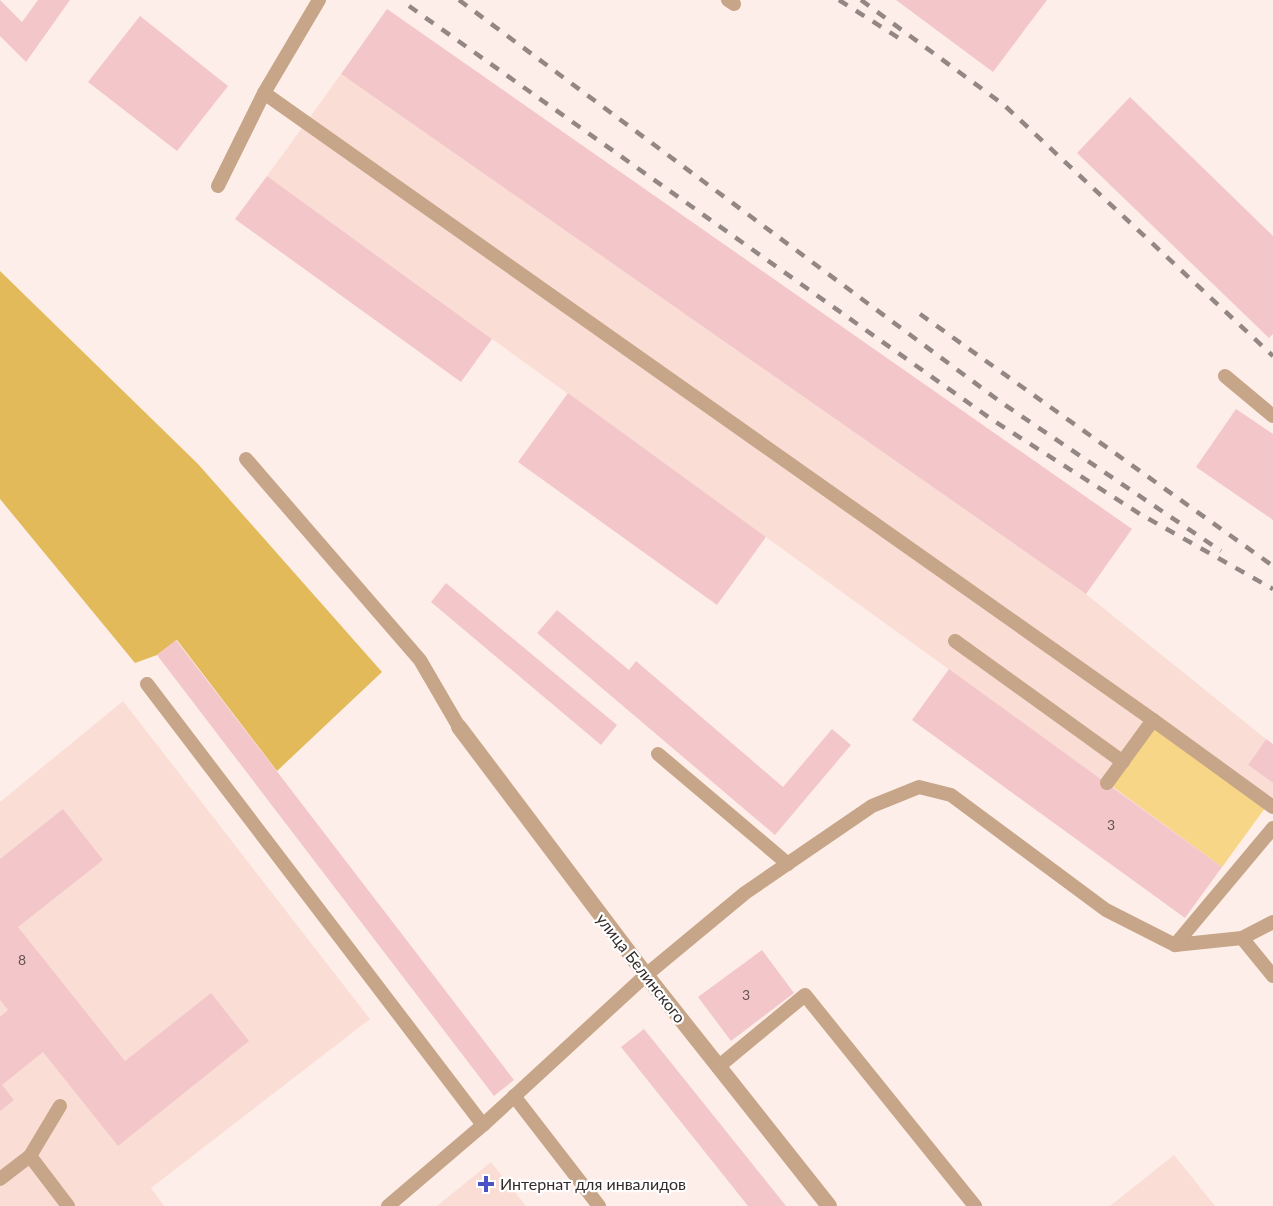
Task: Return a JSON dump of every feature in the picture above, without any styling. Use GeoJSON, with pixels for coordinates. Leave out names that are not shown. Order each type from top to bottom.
{"type":"FeatureCollection","features":[{"type":"Feature","properties":{"kind":"street","name":"улица Белинского"},"geometry":{"type":"LineString","coordinates":[[459,727],[646,975],[829,1206]]}},
{"type":"Feature","properties":{"kind":"lane"},"geometry":{"type":"LineString","coordinates":[[218,186],[264,93],[319,0]]}},
{"type":"Feature","properties":{"kind":"lane"},"geometry":{"type":"LineString","coordinates":[[264,93],[1273,807]]}},
{"type":"Feature","properties":{"kind":"lane"},"geometry":{"type":"LineString","coordinates":[[1225,376],[1273,416]]}},
{"type":"Feature","properties":{"kind":"lane"},"geometry":{"type":"LineString","coordinates":[[246,459],[420,660],[459,727]]}},
{"type":"Feature","properties":{"kind":"lane"},"geometry":{"type":"LineString","coordinates":[[955,640],[1123,762]]}},
{"type":"Feature","properties":{"kind":"lane"},"geometry":{"type":"LineString","coordinates":[[147,684],[483,1125]]}},
{"type":"Feature","properties":{"kind":"lane"},"geometry":{"type":"LineString","coordinates":[[1107,783],[1153,720]]}},
{"type":"Feature","properties":{"kind":"lane"},"geometry":{"type":"LineString","coordinates":[[658,754],[788,864]]}},
{"type":"Feature","properties":{"kind":"lane"},"geometry":{"type":"LineString","coordinates":[[388,1206],[483,1125],[646,975],[745,893],[872,806],[919,787],[951,795],[1106,910],[1175,945],[1242,938],[1273,922]]}},
{"type":"Feature","properties":{"kind":"lane"},"geometry":{"type":"LineString","coordinates":[[1175,945],[1273,828]]}},
{"type":"Feature","properties":{"kind":"lane"},"geometry":{"type":"LineString","coordinates":[[1242,938],[1273,976]]}},
{"type":"Feature","properties":{"kind":"lane"},"geometry":{"type":"LineString","coordinates":[[718,1067],[805,995],[975,1206]]}},
{"type":"Feature","properties":{"kind":"lane"},"geometry":{"type":"LineString","coordinates":[[514,1096],[599,1206]]}},
{"type":"Feature","properties":{"kind":"lane"},"geometry":{"type":"LineString","coordinates":[[0,1179],[30,1156],[60,1106]]}},
{"type":"Feature","properties":{"kind":"lane"},"geometry":{"type":"LineString","coordinates":[[30,1156],[68,1206]]}},
{"type":"Feature","properties":{"kind":"shaded area"},"geometry":{"type":"Polygon","coordinates":[[[341,74],[1086,594],[1266,739],[1248,765],[1273,783],[1273,796],[1222,867],[267,176],[341,74]]]}},
{"type":"Feature","properties":{"kind":"shaded area"},"geometry":{"type":"Polygon","coordinates":[[[0,271],[198,464],[382,672],[277,771],[177,640],[157,655],[135,663],[0,499],[0,271]]]}},
{"type":"Feature","properties":{"kind":"shaded area"},"geometry":{"type":"Polygon","coordinates":[[[123,701],[370,1019],[151,1188],[164,1206],[0,1206],[0,802],[123,701]]]}},
{"type":"Feature","properties":{"kind":"shaded area"},"geometry":{"type":"Polygon","coordinates":[[[1153,728],[1268,804],[1222,867],[1108,783],[1153,728]]]}},
{"type":"Feature","properties":{"kind":"shaded area"},"geometry":{"type":"Polygon","coordinates":[[[1174,1155],[1215,1206],[1110,1206],[1174,1155]]]}},
{"type":"Feature","properties":{"kind":"shaded area","name":"Интернат для инвалидов"},"geometry":{"type":"Polygon","coordinates":[[[491,1162],[526,1206],[437,1206],[491,1162]]]}},
{"type":"Feature","properties":{"kind":"building"},"geometry":{"type":"Polygon","coordinates":[[[0,0],[22,22],[38,0],[70,0],[26,62],[0,36],[0,0]]]}},
{"type":"Feature","properties":{"kind":"building"},"geometry":{"type":"Polygon","coordinates":[[[896,0],[1047,0],[993,72],[896,0]]]}},
{"type":"Feature","properties":{"kind":"building"},"geometry":{"type":"Polygon","coordinates":[[[387,9],[1132,529],[1086,594],[341,74],[387,9]]]}},
{"type":"Feature","properties":{"kind":"building"},"geometry":{"type":"Polygon","coordinates":[[[140,16],[228,86],[177,151],[88,82],[140,16]]]}},
{"type":"Feature","properties":{"kind":"building"},"geometry":{"type":"Polygon","coordinates":[[[1130,97],[1273,236],[1273,334],[1269,338],[1077,153],[1130,97]]]}},
{"type":"Feature","properties":{"kind":"building"},"geometry":{"type":"Polygon","coordinates":[[[267,176],[492,339],[461,382],[235,219],[267,176]]]}},
{"type":"Feature","properties":{"kind":"building"},"geometry":{"type":"Polygon","coordinates":[[[568,393],[766,537],[717,605],[518,462],[568,393]]]}},
{"type":"Feature","properties":{"kind":"building"},"geometry":{"type":"Polygon","coordinates":[[[1236,409],[1273,434],[1273,520],[1196,467],[1236,409]]]}},
{"type":"Feature","properties":{"kind":"building"},"geometry":{"type":"Polygon","coordinates":[[[446,583],[617,725],[601,745],[431,602],[446,583]]]}},
{"type":"Feature","properties":{"kind":"building"},"geometry":{"type":"Polygon","coordinates":[[[557,610],[629,670],[636,661],[783,787],[832,729],[851,745],[775,835],[537,633],[557,610]]]}},
{"type":"Feature","properties":{"kind":"building"},"geometry":{"type":"Polygon","coordinates":[[[176,640],[514,1080],[494,1096],[157,655],[176,640]]]}},
{"type":"Feature","properties":{"kind":"building"},"geometry":{"type":"Polygon","coordinates":[[[949,669],[1222,867],[1185,918],[912,720],[949,669]]]}},
{"type":"Feature","properties":{"kind":"building"},"geometry":{"type":"Polygon","coordinates":[[[1266,739],[1273,744],[1273,783],[1248,765],[1266,739]]]}},
{"type":"Feature","properties":{"kind":"building"},"geometry":{"type":"Polygon","coordinates":[[[63,809],[103,860],[18,927],[125,1061],[211,993],[249,1041],[118,1146],[43,1052],[2,1085],[14,1100],[0,1111],[0,1017],[8,1010],[0,1000],[0,859],[63,809]]]}},
{"type":"Feature","properties":{"kind":"building"},"geometry":{"type":"Polygon","coordinates":[[[762,950],[794,993],[731,1041],[698,997],[762,950]]]}},
{"type":"Feature","properties":{"kind":"building"},"geometry":{"type":"Polygon","coordinates":[[[644,1029],[786,1206],[748,1206],[621,1047],[644,1029]]]}},
{"type":"Feature","properties":{"kind":"railway"},"geometry":{"type":"LineString","coordinates":[[459,0],[1002,403],[1221,551]]}},
{"type":"Feature","properties":{"kind":"railway"},"geometry":{"type":"LineString","coordinates":[[839,0],[905,42]]}},
{"type":"Feature","properties":{"kind":"railway"},"geometry":{"type":"LineString","coordinates":[[861,0],[1004,105],[1273,356]]}},
{"type":"Feature","properties":{"kind":"railway"},"geometry":{"type":"LineString","coordinates":[[409,6],[994,421],[1140,514],[1273,589]]}},
{"type":"Feature","properties":{"kind":"railway"},"geometry":{"type":"LineString","coordinates":[[920,314],[1273,566]]}},
{"type":"Feature","properties":{"kind":"place","name":"Интернат для инвалидов"},"geometry":{"type":"Point","coordinates":[486,1184]}}]}
